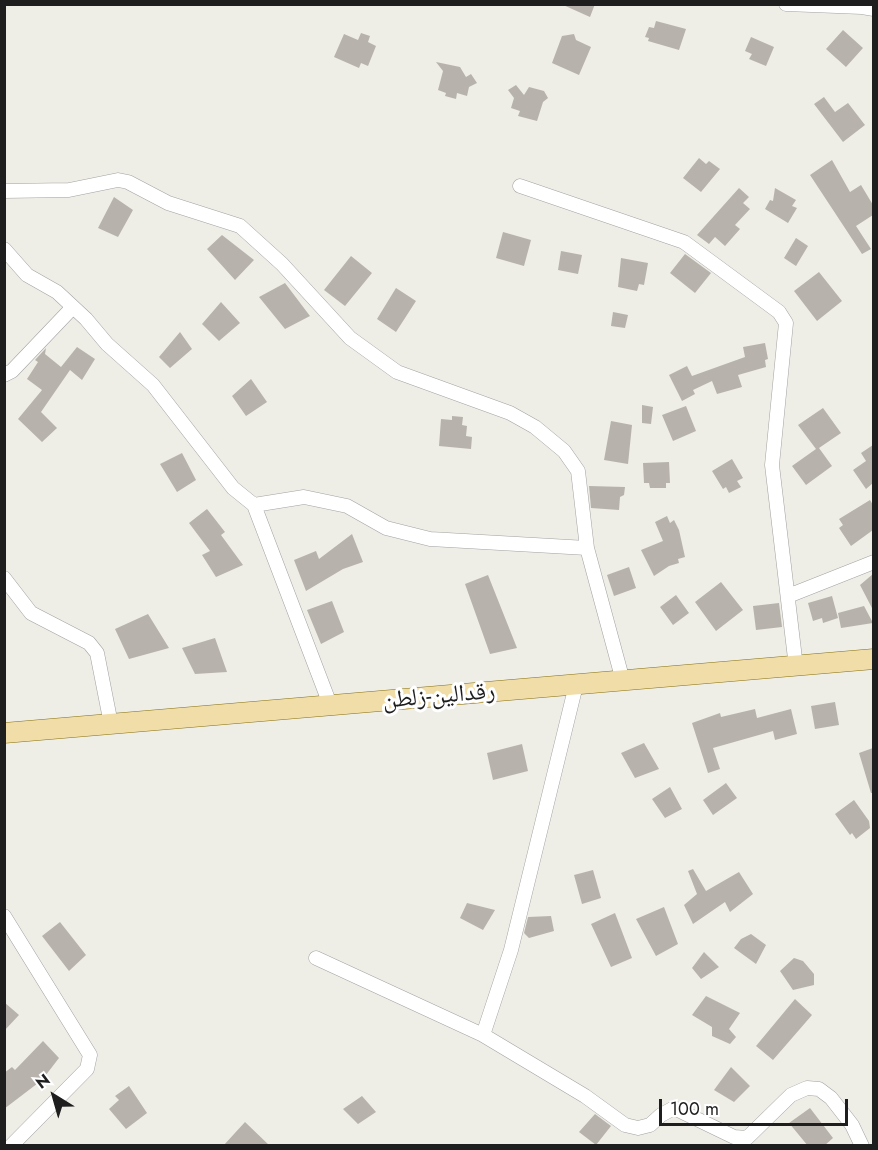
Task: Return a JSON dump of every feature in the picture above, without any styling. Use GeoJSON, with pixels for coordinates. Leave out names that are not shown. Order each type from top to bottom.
{"type":"FeatureCollection","features":[{"type":"Feature","properties":{"kind":"main road","name":"رقدالين-زلطن"},"geometry":{"type":"LineString","coordinates":[[4,733],[331,707],[873,659]]}},
{"type":"Feature","properties":{"kind":"street"},"geometry":{"type":"LineString","coordinates":[[786,4],[865,7]]}},
{"type":"Feature","properties":{"kind":"street"},"geometry":{"type":"LineString","coordinates":[[4,191],[69,190],[118,180],[128,182],[168,202],[240,226],[282,264],[350,338],[397,372],[510,413],[535,427],[564,451],[578,471],[587,548],[623,681]]}},
{"type":"Feature","properties":{"kind":"street"},"geometry":{"type":"LineString","coordinates":[[520,186],[684,242],[779,312],[786,323],[772,465],[796,667]]}},
{"type":"Feature","properties":{"kind":"street"},"geometry":{"type":"LineString","coordinates":[[4,249],[27,275],[57,292],[107,345],[153,385],[233,488],[254,505],[331,707]]}},
{"type":"Feature","properties":{"kind":"street"},"geometry":{"type":"LineString","coordinates":[[4,375],[12,371],[73,307]]}},
{"type":"Feature","properties":{"kind":"street"},"geometry":{"type":"LineString","coordinates":[[254,505],[304,497],[347,506],[386,528],[430,539],[587,548]]}},
{"type":"Feature","properties":{"kind":"street"},"geometry":{"type":"LineString","coordinates":[[788,597],[873,562]]}},
{"type":"Feature","properties":{"kind":"street"},"geometry":{"type":"LineString","coordinates":[[4,578],[31,613],[89,643],[97,653],[111,724]]}},
{"type":"Feature","properties":{"kind":"street"},"geometry":{"type":"LineString","coordinates":[[483,1035],[511,950],[576,685]]}},
{"type":"Feature","properties":{"kind":"street"},"geometry":{"type":"LineString","coordinates":[[4,916],[90,1055],[87,1069],[11,1146]]}},
{"type":"Feature","properties":{"kind":"street"},"geometry":{"type":"LineString","coordinates":[[316,957],[483,1035],[585,1096],[625,1125],[638,1128],[651,1125],[661,1114],[674,1108],[685,1111],[734,1137],[747,1138],[791,1095],[807,1088],[819,1089],[831,1098],[852,1125],[862,1146],[873,1138]]}},
{"type":"Feature","properties":{"kind":"building"},"geometry":{"type":"Polygon","coordinates":[[[561,4],[595,4],[590,17],[561,4]]]}},
{"type":"Feature","properties":{"kind":"building"},"geometry":{"type":"Polygon","coordinates":[[[656,21],[686,29],[679,50],[648,41],[649,38],[645,37],[649,27],[654,28],[656,21]]]}},
{"type":"Feature","properties":{"kind":"building"},"geometry":{"type":"Polygon","coordinates":[[[843,30],[863,48],[846,67],[826,49],[843,30]]]}},
{"type":"Feature","properties":{"kind":"building"},"geometry":{"type":"Polygon","coordinates":[[[361,33],[370,36],[368,42],[376,46],[368,66],[361,63],[359,68],[334,57],[344,34],[358,40],[361,33]]]}},
{"type":"Feature","properties":{"kind":"building"},"geometry":{"type":"Polygon","coordinates":[[[574,34],[576,40],[591,47],[579,75],[552,63],[562,36],[574,34]]]}},
{"type":"Feature","properties":{"kind":"building"},"geometry":{"type":"Polygon","coordinates":[[[751,37],[774,47],[766,66],[749,59],[752,54],[745,51],[751,37]]]}},
{"type":"Feature","properties":{"kind":"building"},"geometry":{"type":"Polygon","coordinates":[[[436,62],[460,67],[466,77],[471,74],[477,83],[469,87],[467,96],[457,93],[456,99],[445,96],[446,93],[438,90],[443,71],[436,62]]]}},
{"type":"Feature","properties":{"kind":"building"},"geometry":{"type":"Polygon","coordinates":[[[516,85],[524,95],[529,87],[544,91],[548,98],[543,102],[537,121],[518,116],[520,111],[511,108],[514,98],[508,90],[516,85]]]}},
{"type":"Feature","properties":{"kind":"building"},"geometry":{"type":"Polygon","coordinates":[[[824,97],[835,112],[848,103],[865,125],[843,142],[814,104],[824,97]]]}},
{"type":"Feature","properties":{"kind":"building"},"geometry":{"type":"Polygon","coordinates":[[[699,158],[706,164],[709,161],[720,169],[701,192],[683,178],[699,158]]]}},
{"type":"Feature","properties":{"kind":"building"},"geometry":{"type":"Polygon","coordinates":[[[832,160],[850,192],[861,185],[873,205],[873,215],[856,226],[871,249],[862,254],[810,175],[832,160]]]}},
{"type":"Feature","properties":{"kind":"building"},"geometry":{"type":"Polygon","coordinates":[[[739,188],[749,197],[743,203],[750,209],[735,225],[740,229],[725,246],[715,237],[709,244],[697,235],[739,188]]]}},
{"type":"Feature","properties":{"kind":"building"},"geometry":{"type":"Polygon","coordinates":[[[775,188],[796,200],[792,206],[797,208],[788,223],[765,209],[770,200],[773,201],[775,188]]]}},
{"type":"Feature","properties":{"kind":"building"},"geometry":{"type":"Polygon","coordinates":[[[114,197],[133,210],[118,237],[98,228],[114,197]]]}},
{"type":"Feature","properties":{"kind":"building"},"geometry":{"type":"Polygon","coordinates":[[[503,232],[531,240],[524,266],[496,258],[503,232]]]}},
{"type":"Feature","properties":{"kind":"building"},"geometry":{"type":"Polygon","coordinates":[[[222,235],[254,260],[235,280],[207,249],[222,235]]]}},
{"type":"Feature","properties":{"kind":"building"},"geometry":{"type":"Polygon","coordinates":[[[796,238],[808,246],[796,266],[784,258],[796,238]]]}},
{"type":"Feature","properties":{"kind":"building"},"geometry":{"type":"Polygon","coordinates":[[[561,251],[582,255],[578,274],[558,270],[561,251]]]}},
{"type":"Feature","properties":{"kind":"building"},"geometry":{"type":"Polygon","coordinates":[[[685,254],[711,273],[695,293],[670,273],[685,254]]]}},
{"type":"Feature","properties":{"kind":"building"},"geometry":{"type":"Polygon","coordinates":[[[351,256],[372,273],[345,306],[324,290],[351,256]]]}},
{"type":"Feature","properties":{"kind":"building"},"geometry":{"type":"Polygon","coordinates":[[[621,258],[648,263],[644,285],[639,284],[637,291],[618,287],[621,258]]]}},
{"type":"Feature","properties":{"kind":"building"},"geometry":{"type":"Polygon","coordinates":[[[819,272],[842,301],[817,321],[794,291],[819,272]]]}},
{"type":"Feature","properties":{"kind":"building"},"geometry":{"type":"Polygon","coordinates":[[[285,283],[310,316],[285,329],[259,297],[285,283]]]}},
{"type":"Feature","properties":{"kind":"building"},"geometry":{"type":"Polygon","coordinates":[[[396,288],[416,301],[396,332],[377,319],[396,288]]]}},
{"type":"Feature","properties":{"kind":"building"},"geometry":{"type":"Polygon","coordinates":[[[221,302],[240,323],[219,341],[202,324],[221,302]]]}},
{"type":"Feature","properties":{"kind":"building"},"geometry":{"type":"Polygon","coordinates":[[[613,312],[628,315],[625,328],[611,326],[613,312]]]}},
{"type":"Feature","properties":{"kind":"building"},"geometry":{"type":"Polygon","coordinates":[[[180,332],[192,349],[170,368],[159,357],[180,332]]]}},
{"type":"Feature","properties":{"kind":"building"},"geometry":{"type":"Polygon","coordinates":[[[765,343],[768,359],[765,360],[766,367],[738,375],[742,387],[717,394],[712,381],[693,390],[695,394],[682,401],[669,375],[687,366],[692,376],[745,357],[743,347],[765,343]]]}},
{"type":"Feature","properties":{"kind":"building"},"geometry":{"type":"Polygon","coordinates":[[[77,347],[95,359],[82,380],[70,370],[41,412],[57,428],[42,442],[18,419],[42,390],[27,379],[38,362],[35,360],[46,348],[45,354],[61,367],[77,347]]]}},
{"type":"Feature","properties":{"kind":"building"},"geometry":{"type":"Polygon","coordinates":[[[251,379],[267,402],[246,416],[232,396],[251,379]]]}},
{"type":"Feature","properties":{"kind":"building"},"geometry":{"type":"Polygon","coordinates":[[[642,405],[653,407],[651,424],[642,423],[642,405]]]}},
{"type":"Feature","properties":{"kind":"building"},"geometry":{"type":"Polygon","coordinates":[[[686,406],[696,431],[673,441],[662,415],[686,406]]]}},
{"type":"Feature","properties":{"kind":"building"},"geometry":{"type":"Polygon","coordinates":[[[823,408],[841,433],[819,448],[832,466],[806,485],[792,466],[816,449],[798,425],[823,408]]]}},
{"type":"Feature","properties":{"kind":"building"},"geometry":{"type":"Polygon","coordinates":[[[452,416],[463,417],[462,425],[467,426],[466,436],[472,437],[471,449],[439,446],[441,419],[452,420],[452,416]]]}},
{"type":"Feature","properties":{"kind":"building"},"geometry":{"type":"Polygon","coordinates":[[[611,421],[632,425],[628,464],[604,460],[611,421]]]}},
{"type":"Feature","properties":{"kind":"building"},"geometry":{"type":"Polygon","coordinates":[[[873,445],[873,483],[866,489],[853,470],[866,461],[861,453],[873,445]]]}},
{"type":"Feature","properties":{"kind":"building"},"geometry":{"type":"Polygon","coordinates":[[[182,453],[196,480],[177,492],[160,464],[182,453]]]}},
{"type":"Feature","properties":{"kind":"building"},"geometry":{"type":"Polygon","coordinates":[[[732,459],[743,478],[737,481],[741,487],[729,493],[726,487],[723,489],[712,471],[732,459]]]}},
{"type":"Feature","properties":{"kind":"building"},"geometry":{"type":"Polygon","coordinates":[[[669,462],[670,483],[666,483],[666,488],[650,488],[649,483],[644,483],[643,463],[669,462]]]}},
{"type":"Feature","properties":{"kind":"building"},"geometry":{"type":"Polygon","coordinates":[[[589,486],[625,487],[624,495],[620,497],[619,510],[591,508],[589,486]]]}},
{"type":"Feature","properties":{"kind":"building"},"geometry":{"type":"Polygon","coordinates":[[[870,500],[873,505],[873,530],[851,546],[839,528],[843,525],[839,519],[870,500]]]}},
{"type":"Feature","properties":{"kind":"building"},"geometry":{"type":"Polygon","coordinates":[[[207,509],[225,532],[221,535],[243,565],[216,577],[202,555],[210,551],[189,523],[207,509]]]}},
{"type":"Feature","properties":{"kind":"building"},"geometry":{"type":"Polygon","coordinates":[[[667,516],[670,523],[674,520],[679,530],[685,557],[678,559],[679,563],[669,566],[654,576],[641,550],[663,541],[655,522],[667,516]]]}},
{"type":"Feature","properties":{"kind":"building"},"geometry":{"type":"Polygon","coordinates":[[[352,534],[363,562],[343,569],[306,591],[294,560],[316,551],[319,559],[352,534]]]}},
{"type":"Feature","properties":{"kind":"building"},"geometry":{"type":"Polygon","coordinates":[[[629,567],[636,588],[614,596],[607,575],[629,567]]]}},
{"type":"Feature","properties":{"kind":"building"},"geometry":{"type":"Polygon","coordinates":[[[873,574],[873,610],[860,585],[873,574]]]}},
{"type":"Feature","properties":{"kind":"building"},"geometry":{"type":"Polygon","coordinates":[[[488,575],[517,648],[490,654],[465,584],[488,575]]]}},
{"type":"Feature","properties":{"kind":"building"},"geometry":{"type":"Polygon","coordinates":[[[721,582],[743,610],[716,631],[695,602],[721,582]]]}},
{"type":"Feature","properties":{"kind":"building"},"geometry":{"type":"Polygon","coordinates":[[[676,595],[689,613],[673,625],[660,607],[676,595]]]}},
{"type":"Feature","properties":{"kind":"building"},"geometry":{"type":"Polygon","coordinates":[[[832,596],[838,618],[823,623],[822,618],[813,621],[808,603],[832,596]]]}},
{"type":"Feature","properties":{"kind":"building"},"geometry":{"type":"Polygon","coordinates":[[[332,601],[344,632],[321,644],[307,610],[332,601]]]}},
{"type":"Feature","properties":{"kind":"building"},"geometry":{"type":"Polygon","coordinates":[[[779,603],[782,627],[756,630],[753,606],[779,603]]]}},
{"type":"Feature","properties":{"kind":"building"},"geometry":{"type":"Polygon","coordinates":[[[864,606],[873,623],[841,628],[838,613],[864,606]]]}},
{"type":"Feature","properties":{"kind":"building"},"geometry":{"type":"Polygon","coordinates":[[[148,614],[169,648],[129,659],[115,629],[148,614]]]}},
{"type":"Feature","properties":{"kind":"building"},"geometry":{"type":"Polygon","coordinates":[[[215,638],[227,672],[195,674],[182,648],[215,638]]]}},
{"type":"Feature","properties":{"kind":"building"},"geometry":{"type":"Polygon","coordinates":[[[835,702],[839,725],[815,729],[811,706],[835,702]]]}},
{"type":"Feature","properties":{"kind":"building"},"geometry":{"type":"Polygon","coordinates":[[[755,709],[757,718],[791,709],[797,734],[775,740],[773,731],[713,748],[720,769],[708,773],[692,723],[720,713],[721,717],[755,709]]]}},
{"type":"Feature","properties":{"kind":"building"},"geometry":{"type":"Polygon","coordinates":[[[644,743],[659,769],[635,778],[621,753],[644,743]]]}},
{"type":"Feature","properties":{"kind":"building"},"geometry":{"type":"Polygon","coordinates":[[[522,744],[528,771],[493,780],[487,753],[522,744]]]}},
{"type":"Feature","properties":{"kind":"building"},"geometry":{"type":"Polygon","coordinates":[[[873,748],[873,793],[871,793],[859,753],[873,748]]]}},
{"type":"Feature","properties":{"kind":"building"},"geometry":{"type":"Polygon","coordinates":[[[726,783],[737,798],[713,815],[703,800],[726,783]]]}},
{"type":"Feature","properties":{"kind":"building"},"geometry":{"type":"Polygon","coordinates":[[[670,787],[682,809],[665,818],[652,799],[670,787]]]}},
{"type":"Feature","properties":{"kind":"building"},"geometry":{"type":"Polygon","coordinates":[[[854,800],[869,821],[870,828],[856,839],[852,833],[850,835],[835,814],[854,800]]]}},
{"type":"Feature","properties":{"kind":"building"},"geometry":{"type":"Polygon","coordinates":[[[693,869],[706,891],[739,872],[753,894],[730,912],[725,902],[693,924],[684,905],[697,894],[688,871],[693,869]]]}},
{"type":"Feature","properties":{"kind":"building"},"geometry":{"type":"Polygon","coordinates":[[[593,870],[601,898],[582,904],[574,875],[593,870]]]}},
{"type":"Feature","properties":{"kind":"building"},"geometry":{"type":"Polygon","coordinates":[[[467,903],[495,910],[483,930],[460,918],[467,903]]]}},
{"type":"Feature","properties":{"kind":"building"},"geometry":{"type":"Polygon","coordinates":[[[664,907],[678,944],[656,956],[636,919],[664,907]]]}},
{"type":"Feature","properties":{"kind":"building"},"geometry":{"type":"Polygon","coordinates":[[[615,913],[632,958],[611,967],[591,924],[615,913]]]}},
{"type":"Feature","properties":{"kind":"building"},"geometry":{"type":"Polygon","coordinates":[[[551,916],[554,931],[529,938],[524,933],[528,917],[551,916]]]}},
{"type":"Feature","properties":{"kind":"building"},"geometry":{"type":"Polygon","coordinates":[[[60,922],[86,955],[69,971],[42,936],[60,922]]]}},
{"type":"Feature","properties":{"kind":"building"},"geometry":{"type":"Polygon","coordinates":[[[751,934],[766,945],[756,964],[734,948],[741,939],[751,934]]]}},
{"type":"Feature","properties":{"kind":"building"},"geometry":{"type":"Polygon","coordinates":[[[704,952],[719,967],[701,979],[692,968],[704,952]]]}},
{"type":"Feature","properties":{"kind":"building"},"geometry":{"type":"Polygon","coordinates":[[[794,958],[803,961],[814,974],[814,985],[793,990],[780,971],[794,958]]]}},
{"type":"Feature","properties":{"kind":"building"},"geometry":{"type":"Polygon","coordinates":[[[706,996],[740,1013],[729,1029],[736,1037],[730,1044],[712,1036],[712,1027],[692,1015],[706,996]]]}},
{"type":"Feature","properties":{"kind":"building"},"geometry":{"type":"Polygon","coordinates":[[[795,999],[812,1015],[773,1060],[756,1046],[795,999]]]}},
{"type":"Feature","properties":{"kind":"building"},"geometry":{"type":"Polygon","coordinates":[[[4,1002],[19,1015],[4,1031],[4,1002]]]}},
{"type":"Feature","properties":{"kind":"building"},"geometry":{"type":"Polygon","coordinates":[[[43,1041],[59,1058],[42,1080],[4,1109],[4,1073],[12,1067],[15,1070],[43,1041]]]}},
{"type":"Feature","properties":{"kind":"building"},"geometry":{"type":"Polygon","coordinates":[[[731,1067],[750,1086],[734,1102],[714,1090],[731,1067]]]}},
{"type":"Feature","properties":{"kind":"building"},"geometry":{"type":"Polygon","coordinates":[[[129,1086],[147,1113],[126,1129],[109,1109],[119,1100],[115,1096],[129,1086]]]}},
{"type":"Feature","properties":{"kind":"building"},"geometry":{"type":"Polygon","coordinates":[[[362,1096],[376,1112],[358,1124],[343,1109],[362,1096]]]}},
{"type":"Feature","properties":{"kind":"building"},"geometry":{"type":"Polygon","coordinates":[[[810,1108],[833,1138],[824,1146],[808,1146],[789,1123],[810,1108]]]}},
{"type":"Feature","properties":{"kind":"building"},"geometry":{"type":"Polygon","coordinates":[[[595,1114],[611,1126],[596,1145],[579,1132],[595,1114]]]}},
{"type":"Feature","properties":{"kind":"building"},"geometry":{"type":"Polygon","coordinates":[[[245,1122],[270,1146],[223,1146],[245,1122]]]}}]}
